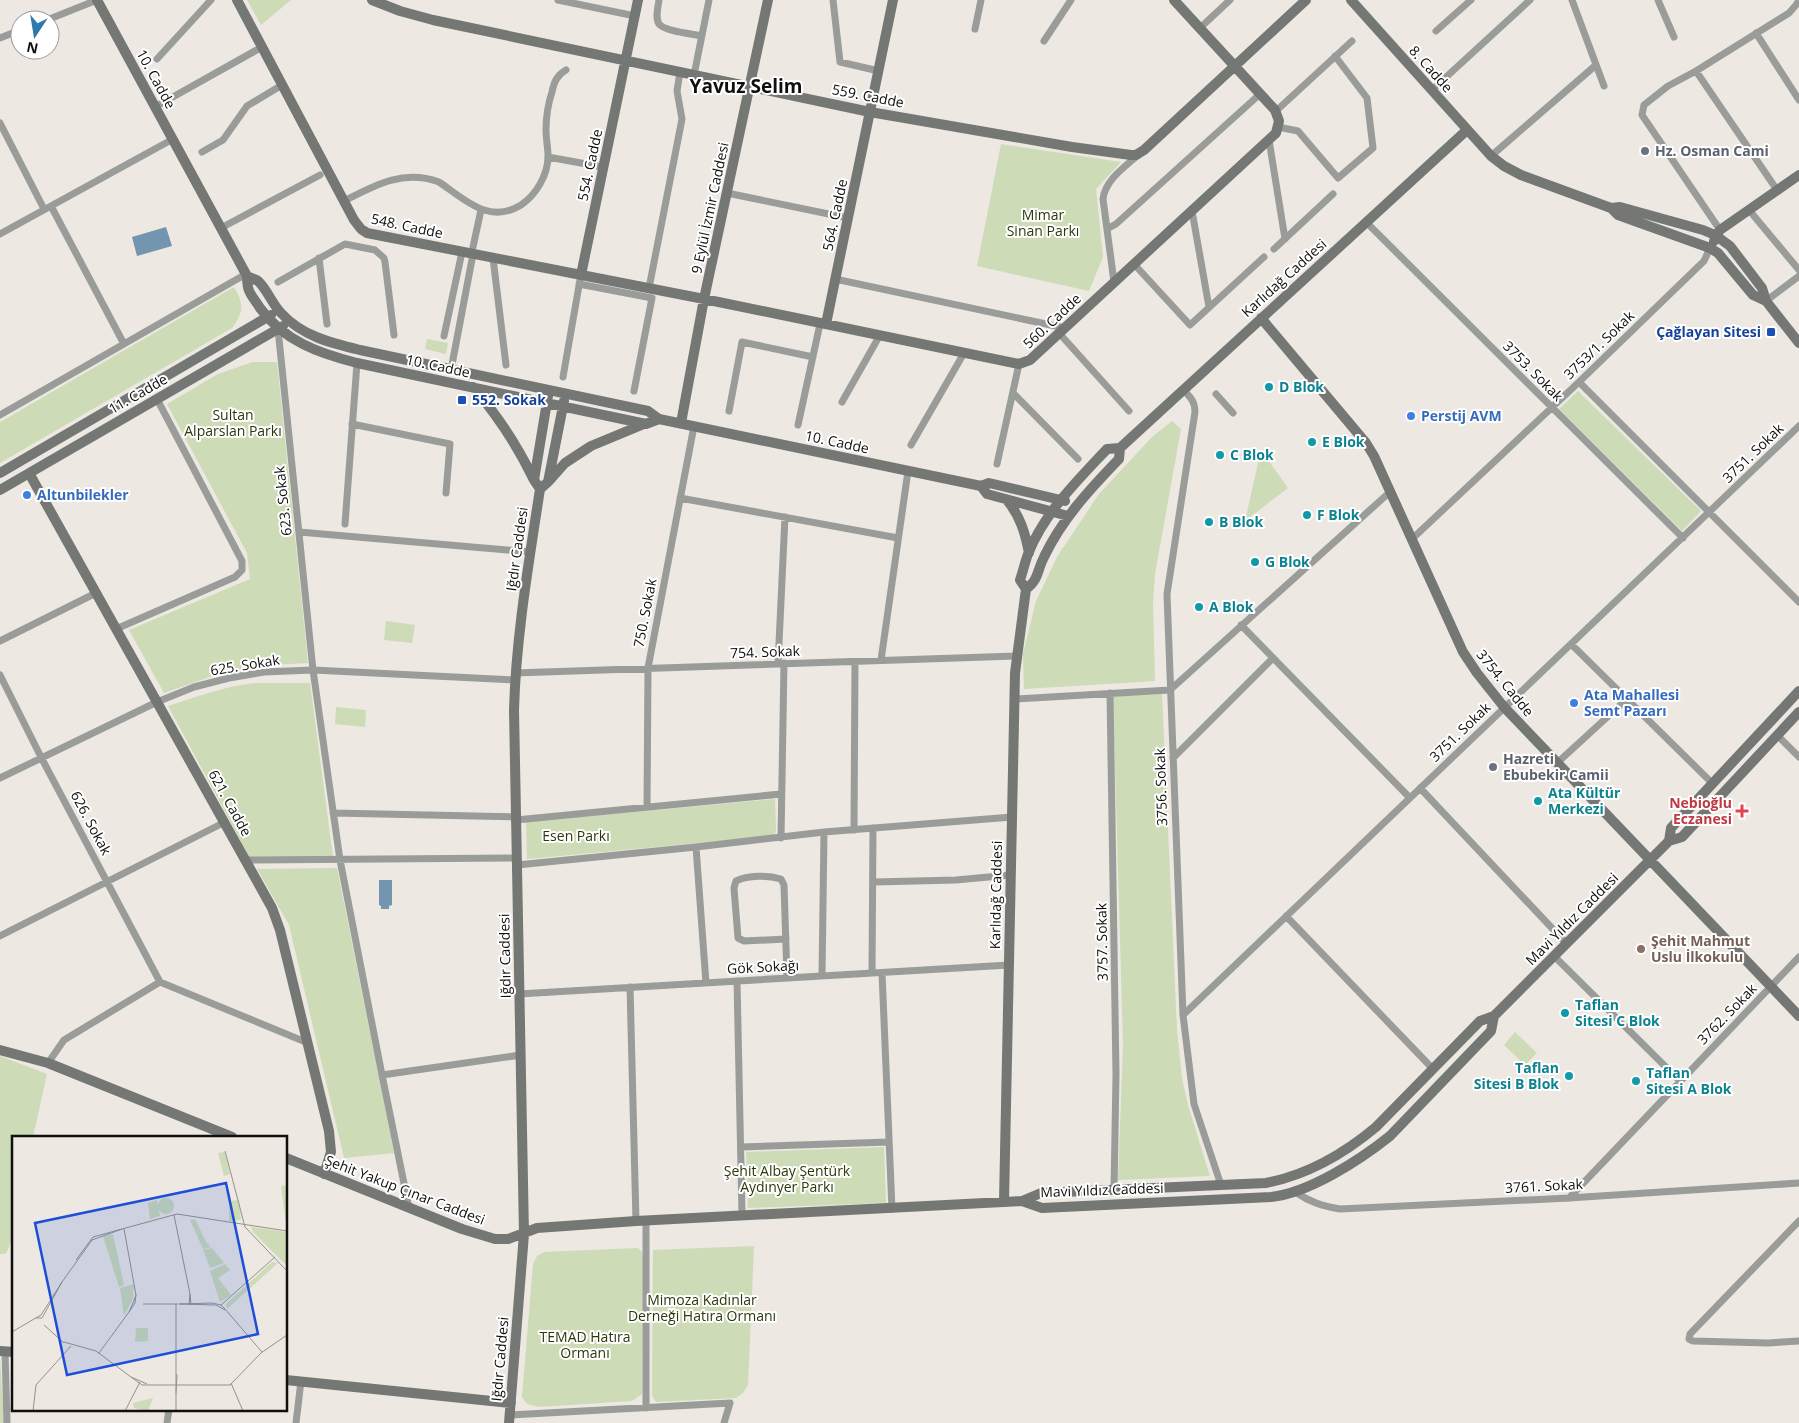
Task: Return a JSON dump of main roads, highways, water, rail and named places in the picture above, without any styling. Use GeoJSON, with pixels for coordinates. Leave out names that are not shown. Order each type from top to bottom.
{"type":"FeatureCollection","features":[{"type":"Feature","properties":{"kind":"main road","name":"10. Cadde"},"geometry":{"type":"LineString","coordinates":[[97,0],[247,275],[247,289],[267,318],[278,329],[301,345],[317,352],[357,363],[646,424]]}},
{"type":"Feature","properties":{"kind":"main road","name":"548. Cadde"},"geometry":{"type":"LineString","coordinates":[[237,0],[361,230],[378,236],[462,252],[473,251],[493,258],[580,280],[649,288],[704,299]]}},
{"type":"Feature","properties":{"kind":"main road","name":"559. Cadde"},"geometry":{"type":"LineString","coordinates":[[372,0],[400,11],[433,20],[870,112],[1123,155],[1136,155],[1140,153],[1234,66]]}},
{"type":"Feature","properties":{"kind":"main road","name":"554. Cadde"},"geometry":{"type":"LineString","coordinates":[[580,280],[638,0]]}},
{"type":"Feature","properties":{"kind":"main road","name":"9 Eylül İzmir Caddesi"},"geometry":{"type":"LineString","coordinates":[[681,423],[704,299],[768,0]]}},
{"type":"Feature","properties":{"kind":"main road","name":"564. Cadde"},"geometry":{"type":"LineString","coordinates":[[823,324],[835,279],[893,0]]}},
{"type":"Feature","properties":{"kind":"main road"},"geometry":{"type":"LineString","coordinates":[[1174,0],[1234,66],[1306,0]]}},
{"type":"Feature","properties":{"kind":"main road","name":"8. Cadde"},"geometry":{"type":"LineString","coordinates":[[1351,0],[1491,156],[1520,175],[1612,208]]}},
{"type":"Feature","properties":{"kind":"main road","name":"560. Cadde"},"geometry":{"type":"LineString","coordinates":[[704,299],[1019,364],[1030,360],[1276,133],[1279,121],[1276,111],[1234,66]]}},
{"type":"Feature","properties":{"kind":"main road","name":"Karlıdağ Caddesi"},"geometry":{"type":"LineString","coordinates":[[1026,589],[1034,583],[1043,558],[1068,516],[1118,459],[1120,448],[1467,130]]}},
{"type":"Feature","properties":{"kind":"main road"},"geometry":{"type":"LineString","coordinates":[[1710,248],[1719,233],[1799,174]]}},
{"type":"Feature","properties":{"kind":"main road"},"geometry":{"type":"LineString","coordinates":[[1612,208],[1620,207],[1719,233],[1762,288],[1766,301],[1799,342]]}},
{"type":"Feature","properties":{"kind":"main road"},"geometry":{"type":"LineString","coordinates":[[1612,208],[1618,214],[1710,248],[1718,253],[1753,295],[1766,301]]}},
{"type":"Feature","properties":{"kind":"main road","name":"10. Cadde"},"geometry":{"type":"LineString","coordinates":[[247,275],[258,281],[279,311],[290,322],[310,335],[338,345],[648,411],[659,419],[981,486],[989,483],[1078,504]]}},
{"type":"Feature","properties":{"kind":"main road","name":"11. Cadde"},"geometry":{"type":"LineString","coordinates":[[0,473],[279,311]]}},
{"type":"Feature","properties":{"kind":"main road","name":"3754. Cadde"},"geometry":{"type":"LineString","coordinates":[[1261,318],[1366,443],[1374,456],[1463,652],[1477,673],[1504,707],[1799,1016]]}},
{"type":"Feature","properties":{"kind":"main road","name":"11. Cadde"},"geometry":{"type":"LineString","coordinates":[[0,490],[290,322]]}},
{"type":"Feature","properties":{"kind":"main road"},"geometry":{"type":"LineString","coordinates":[[473,387],[513,439],[541,484],[565,462],[591,446],[659,419]]}},
{"type":"Feature","properties":{"kind":"main road","name":"Iğdır Caddesi"},"geometry":{"type":"LineString","coordinates":[[509,1419],[524,1234],[514,710],[515,677],[541,484],[549,390]]}},
{"type":"Feature","properties":{"kind":"main road","name":"Iğdır Caddesi"},"geometry":{"type":"LineString","coordinates":[[541,484],[565,394]]}},
{"type":"Feature","properties":{"kind":"main road","name":"Karlıdağ Caddesi"},"geometry":{"type":"LineString","coordinates":[[1004,1202],[1014,699],[1016,656],[1026,589],[1020,580],[1028,553],[1061,500],[1108,449],[1120,448]]}},
{"type":"Feature","properties":{"kind":"main road","name":"621. Cadde"},"geometry":{"type":"LineString","coordinates":[[28,473],[225,822],[277,919],[331,1144],[330,1159],[324,1174]]}},
{"type":"Feature","properties":{"kind":"main road","name":"10. Cadde"},"geometry":{"type":"LineString","coordinates":[[981,486],[987,494],[1068,516]]}},
{"type":"Feature","properties":{"kind":"main road"},"geometry":{"type":"LineString","coordinates":[[1007,500],[1017,512],[1023,525],[1028,553]]}},
{"type":"Feature","properties":{"kind":"main road","name":"Mavi Yıldız Caddesi"},"geometry":{"type":"LineString","coordinates":[[1669,841],[1671,828],[1799,691]]}},
{"type":"Feature","properties":{"kind":"main road","name":"Mavi Yıldız Caddesi"},"geometry":{"type":"LineString","coordinates":[[1022,1201],[1041,1193],[1266,1183],[1285,1179],[1313,1168],[1369,1133],[1480,1021],[1494,1016],[1669,841],[1682,837],[1799,712]]}},
{"type":"Feature","properties":{"kind":"main road"},"geometry":{"type":"LineString","coordinates":[[1767,725],[1777,735]]}},
{"type":"Feature","properties":{"kind":"main road","name":"Mavi Yıldız Caddesi"},"geometry":{"type":"LineString","coordinates":[[1022,1201],[1042,1208],[1270,1197],[1295,1192],[1320,1180],[1373,1149],[1390,1136],[1491,1031],[1494,1016]]}},
{"type":"Feature","properties":{"kind":"main road"},"geometry":{"type":"LineString","coordinates":[[0,1050],[48,1063],[230,1136]]}},
{"type":"Feature","properties":{"kind":"main road","name":"Şehit Yakup Çınar Caddesi"},"geometry":{"type":"LineString","coordinates":[[288,1159],[462,1229],[495,1239],[508,1240],[537,1228],[548,1227],[641,1220],[892,1209],[1022,1201]]}},
{"type":"Feature","properties":{"kind":"main road"},"geometry":{"type":"LineString","coordinates":[[1313,1168],[1320,1180]]}},
{"type":"Feature","properties":{"kind":"main road"},"geometry":{"type":"LineString","coordinates":[[288,1380],[511,1403]]}},
{"type":"Feature","properties":{"kind":"water"},"geometry":{"type":"Polygon","coordinates":[[[166,227],[172,246],[137,256],[132,237],[166,227]]]}},
{"type":"Feature","properties":{"kind":"water"},"geometry":{"type":"Polygon","coordinates":[[[379,880],[392,880],[392,905],[389,906],[389,909],[381,909],[379,905],[379,880]]]}},
{"type":"Feature","properties":{"kind":"place","name":"Hz. Osman Cami"},"geometry":{"type":"Point","coordinates":[1645,151]}},
{"type":"Feature","properties":{"kind":"place","name":"Çağlayan Sitesi"},"geometry":{"type":"Point","coordinates":[1771,332]}},
{"type":"Feature","properties":{"kind":"place","name":"D Blok"},"geometry":{"type":"Point","coordinates":[1269,387]}},
{"type":"Feature","properties":{"kind":"place","name":"552. Sokak"},"geometry":{"type":"Point","coordinates":[462,400]}},
{"type":"Feature","properties":{"kind":"place","name":"Perstij AVM"},"geometry":{"type":"Point","coordinates":[1411,416]}},
{"type":"Feature","properties":{"kind":"place","name":"E Blok"},"geometry":{"type":"Point","coordinates":[1312,442]}},
{"type":"Feature","properties":{"kind":"place","name":"C Blok"},"geometry":{"type":"Point","coordinates":[1220,455]}},
{"type":"Feature","properties":{"kind":"place","name":"Altunbilekler"},"geometry":{"type":"Point","coordinates":[27,495]}},
{"type":"Feature","properties":{"kind":"place","name":"F Blok"},"geometry":{"type":"Point","coordinates":[1307,515]}},
{"type":"Feature","properties":{"kind":"place","name":"B Blok"},"geometry":{"type":"Point","coordinates":[1209,522]}},
{"type":"Feature","properties":{"kind":"place","name":"G Blok"},"geometry":{"type":"Point","coordinates":[1255,562]}},
{"type":"Feature","properties":{"kind":"place","name":"A Blok"},"geometry":{"type":"Point","coordinates":[1199,607]}},
{"type":"Feature","properties":{"kind":"place","name":"Ata Mahallesi Semt Pazarı"},"geometry":{"type":"Point","coordinates":[1574,703]}},
{"type":"Feature","properties":{"kind":"place","name":"Hazreti Ebubekir Camii"},"geometry":{"type":"Point","coordinates":[1493,767]}},
{"type":"Feature","properties":{"kind":"place","name":"Ata Kültür Merkezi"},"geometry":{"type":"Point","coordinates":[1538,801]}},
{"type":"Feature","properties":{"kind":"place","name":"Nebioğlu Eczanesi"},"geometry":{"type":"Point","coordinates":[1742,811]}},
{"type":"Feature","properties":{"kind":"place","name":"Şehit Mahmut Uslu İlkokulu"},"geometry":{"type":"Point","coordinates":[1641,949]}},
{"type":"Feature","properties":{"kind":"place","name":"Taflan Sitesi C Blok"},"geometry":{"type":"Point","coordinates":[1565,1013]}},
{"type":"Feature","properties":{"kind":"place","name":"Taflan Sitesi B Blok"},"geometry":{"type":"Point","coordinates":[1569,1076]}},
{"type":"Feature","properties":{"kind":"place","name":"Taflan Sitesi A Blok"},"geometry":{"type":"Point","coordinates":[1636,1081]}},
{"type":"Feature","properties":{"kind":"district","name":"Yavuz Selim"},"geometry":{"type":"Point","coordinates":[746,86]}},
{"type":"Feature","properties":{"kind":"park label","name":"Mimar Sinan Parkı"},"geometry":{"type":"Point","coordinates":[1043,224]}},
{"type":"Feature","properties":{"kind":"park label","name":"Sultan Alparslan Parkı"},"geometry":{"type":"Point","coordinates":[233,424]}},
{"type":"Feature","properties":{"kind":"park label","name":"Esen Parkı"},"geometry":{"type":"Point","coordinates":[576,836]}},
{"type":"Feature","properties":{"kind":"park label","name":"Şehit Albay Şentürk Aydınyer Parkı"},"geometry":{"type":"Point","coordinates":[787,1180]}},
{"type":"Feature","properties":{"kind":"park label","name":"Mimoza Kadınlar Derneği Hatıra Ormanı"},"geometry":{"type":"Point","coordinates":[702,1308]}},
{"type":"Feature","properties":{"kind":"park label","name":"TEMAD Hatıra Ormanı"},"geometry":{"type":"Point","coordinates":[585,1345]}}]}
